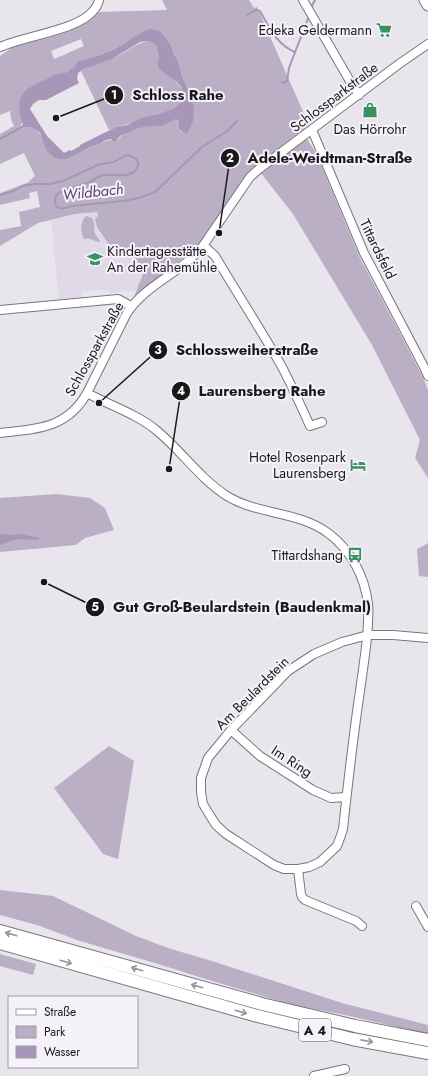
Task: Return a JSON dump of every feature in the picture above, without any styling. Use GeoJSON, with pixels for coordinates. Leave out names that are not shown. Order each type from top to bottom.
{"type":"FeatureCollection","features":[{"type":"Feature","properties":{"kind":"highway","name":"A 4"},"geometry":{"type":"LineString","coordinates":[[0,931],[262,1004],[355,1026],[428,1040]]}},
{"type":"Feature","properties":{"kind":"highway","name":"A 4"},"geometry":{"type":"LineString","coordinates":[[0,943],[254,1015],[352,1038],[428,1053]]}},
{"type":"Feature","properties":{"kind":"highway"},"geometry":{"type":"LineString","coordinates":[[0,947],[29,951]]}},
{"type":"Feature","properties":{"kind":"main road"},"geometry":{"type":"LineString","coordinates":[[426,0],[428,5]]}},
{"type":"Feature","properties":{"kind":"street"},"geometry":{"type":"LineString","coordinates":[[0,47],[74,24],[93,12],[99,0]]}},
{"type":"Feature","properties":{"kind":"street"},"geometry":{"type":"LineString","coordinates":[[303,1],[359,95]]}},
{"type":"Feature","properties":{"kind":"street","name":"Schlossparkstraße"},"geometry":{"type":"LineString","coordinates":[[0,433],[36,429],[56,424],[72,412],[87,394],[131,306],[144,294],[188,261],[204,246],[250,177],[428,44]]}},
{"type":"Feature","properties":{"kind":"street","name":"Tittardsfeld"},"geometry":{"type":"LineString","coordinates":[[312,130],[364,253],[428,376]]}},
{"type":"Feature","properties":{"kind":"street"},"geometry":{"type":"LineString","coordinates":[[204,246],[215,256],[268,344],[300,403],[310,426],[322,422]]}},
{"type":"Feature","properties":{"kind":"street"},"geometry":{"type":"LineString","coordinates":[[0,310],[118,299],[131,306]]}},
{"type":"Feature","properties":{"kind":"street"},"geometry":{"type":"LineString","coordinates":[[87,394],[138,419],[156,430],[202,476],[227,496],[246,504],[314,524],[336,539],[353,560],[360,572],[369,606],[368,635],[393,634],[428,638]]}},
{"type":"Feature","properties":{"kind":"street","name":"Am Beulardstein"},"geometry":{"type":"LineString","coordinates":[[368,635],[343,829],[337,846],[320,862],[309,867],[298,869],[284,868],[274,865],[232,838],[216,825],[206,809],[201,792],[201,778],[208,758],[231,730],[288,672],[314,654],[342,642],[368,635]]}},
{"type":"Feature","properties":{"kind":"street","name":"Im Ring"},"geometry":{"type":"LineString","coordinates":[[231,730],[260,756],[313,790],[331,798],[346,797]]}},
{"type":"Feature","properties":{"kind":"street"},"geometry":{"type":"LineString","coordinates":[[298,869],[301,894],[305,900],[356,921],[362,926]]}},
{"type":"Feature","properties":{"kind":"street"},"geometry":{"type":"LineString","coordinates":[[416,906],[428,926]]}},
{"type":"Feature","properties":{"kind":"street"},"geometry":{"type":"LineString","coordinates":[[314,1076],[345,1069]]}},
{"type":"Feature","properties":{"kind":"shaded area","name":"Kindertagesstätte An der Rahemühle"},"geometry":{"type":"Polygon","coordinates":[[[97,212],[110,245],[125,249],[146,269],[137,290],[109,293],[107,289],[82,292],[82,298],[59,301],[51,220],[75,214],[97,212]]]}},
{"type":"Feature","properties":{"kind":"green space"},"geometry":{"type":"Polygon","coordinates":[[[162,0],[249,0],[254,8],[257,7],[309,125],[257,165],[247,175],[200,243],[134,297],[145,269],[125,249],[110,246],[97,227],[95,219],[98,216],[97,212],[75,214],[38,223],[0,246],[0,230],[21,226],[19,212],[40,207],[37,191],[29,193],[30,198],[0,205],[0,193],[27,183],[35,176],[24,153],[0,164],[0,134],[14,126],[10,111],[0,115],[0,56],[23,43],[81,25],[100,12],[167,10],[162,0]],[[161,32],[126,42],[113,50],[78,61],[74,67],[67,72],[56,74],[28,88],[23,123],[19,127],[20,129],[25,127],[33,128],[41,136],[44,145],[67,159],[81,151],[104,142],[118,140],[129,131],[176,119],[182,133],[187,134],[191,96],[171,45],[161,32]],[[81,39],[51,51],[54,59],[84,46],[81,39]]]}},
{"type":"Feature","properties":{"kind":"green space"},"geometry":{"type":"Polygon","coordinates":[[[148,41],[156,45],[159,69],[177,83],[183,94],[179,103],[169,110],[109,130],[81,71],[116,57],[138,44],[148,41]]]}},
{"type":"Feature","properties":{"kind":"green space"},"geometry":{"type":"Polygon","coordinates":[[[306,137],[317,155],[360,258],[422,375],[428,390],[428,478],[415,458],[420,440],[372,345],[293,214],[260,172],[306,137]]]}},
{"type":"Feature","properties":{"kind":"green space"},"geometry":{"type":"Polygon","coordinates":[[[86,216],[92,218],[95,233],[100,242],[84,239],[81,227],[86,216]]]}},
{"type":"Feature","properties":{"kind":"green space"},"geometry":{"type":"Polygon","coordinates":[[[56,494],[90,498],[105,508],[114,530],[85,538],[76,545],[0,552],[0,498],[56,494]]]}},
{"type":"Feature","properties":{"kind":"green space"},"geometry":{"type":"Polygon","coordinates":[[[428,543],[428,577],[419,576],[417,549],[428,543]]]}},
{"type":"Feature","properties":{"kind":"green space"},"geometry":{"type":"Polygon","coordinates":[[[109,746],[134,761],[118,859],[103,854],[54,788],[109,746]]]}},
{"type":"Feature","properties":{"kind":"green space"},"geometry":{"type":"Polygon","coordinates":[[[0,890],[53,896],[136,936],[168,948],[342,1003],[428,1025],[428,1033],[293,1005],[80,941],[37,925],[0,915],[0,890]]]}},
{"type":"Feature","properties":{"kind":"green space"},"geometry":{"type":"Polygon","coordinates":[[[0,954],[36,964],[33,975],[0,966],[0,954]]]}},
{"type":"Feature","properties":{"kind":"water"},"geometry":{"type":"Polygon","coordinates":[[[152,29],[161,32],[171,45],[174,55],[178,60],[194,109],[193,121],[187,134],[183,133],[179,128],[178,121],[176,119],[161,126],[149,126],[136,129],[120,136],[116,141],[112,141],[112,139],[106,140],[67,159],[60,159],[55,158],[47,151],[40,133],[37,130],[30,127],[20,129],[19,127],[23,125],[23,123],[20,115],[19,101],[23,93],[28,88],[56,74],[67,72],[74,67],[78,61],[113,50],[146,30],[152,29]],[[148,41],[140,42],[112,59],[84,69],[78,73],[77,79],[79,83],[46,100],[39,100],[33,104],[30,109],[47,136],[64,153],[70,150],[71,151],[116,127],[127,125],[141,118],[160,114],[174,108],[179,104],[183,96],[181,87],[177,82],[159,69],[156,45],[148,41]]]}},
{"type":"Feature","properties":{"kind":"water"},"geometry":{"type":"Polygon","coordinates":[[[0,534],[21,534],[40,538],[37,540],[17,539],[0,545],[0,534]]]}},
{"type":"Feature","properties":{"kind":"waterway","name":"Wildbach"},"geometry":{"type":"LineString","coordinates":[[311,8],[315,0]]}},
{"type":"Feature","properties":{"kind":"waterway"},"geometry":{"type":"LineString","coordinates":[[247,15],[256,10],[260,11],[278,40],[283,45],[295,52]]}},
{"type":"Feature","properties":{"kind":"waterway","name":"Wildbach"},"geometry":{"type":"LineString","coordinates":[[282,83],[287,81],[289,68],[309,16]]}},
{"type":"Feature","properties":{"kind":"waterway","name":"Wildbach"},"geometry":{"type":"LineString","coordinates":[[0,195],[14,191],[22,186],[50,184],[63,181],[100,164],[114,162],[126,155],[134,157],[137,160],[138,165],[134,172],[123,175],[97,177],[88,183],[63,190],[55,197],[56,206],[64,208],[139,198],[155,192],[202,147],[227,131],[237,121]]}},
{"type":"Feature","properties":{"kind":"waterway"},"geometry":{"type":"LineString","coordinates":[[0,139],[20,128]]}},
{"type":"Feature","properties":{"kind":"place","name":"Edeka Geldermann"},"geometry":{"type":"Point","coordinates":[384,30]}},
{"type":"Feature","properties":{"kind":"place","name":"Das Hörrohr"},"geometry":{"type":"Point","coordinates":[370,110]}},
{"type":"Feature","properties":{"kind":"place","name":"Schloss Rahe"},"geometry":{"type":"Point","coordinates":[56,118]}},
{"type":"Feature","properties":{"kind":"place","name":"Adele-Weidtman-Straße"},"geometry":{"type":"Point","coordinates":[219,233]}},
{"type":"Feature","properties":{"kind":"place","name":"Kindertagesstätte An der Rahemühle"},"geometry":{"type":"Point","coordinates":[95,259]}},
{"type":"Feature","properties":{"kind":"place","name":"Schlossweiherstraße"},"geometry":{"type":"Point","coordinates":[99,403]}},
{"type":"Feature","properties":{"kind":"place","name":"Hotel Rosenpark Laurensberg"},"geometry":{"type":"Point","coordinates":[358,465]}},
{"type":"Feature","properties":{"kind":"place","name":"Laurensberg Rahe"},"geometry":{"type":"Point","coordinates":[169,469]}},
{"type":"Feature","properties":{"kind":"place","name":"Tittardshang"},"geometry":{"type":"Point","coordinates":[355,555]}},
{"type":"Feature","properties":{"kind":"place","name":"Gut Groß-Beulardstein (Baudenkmal)"},"geometry":{"type":"Point","coordinates":[44,582]}}]}
